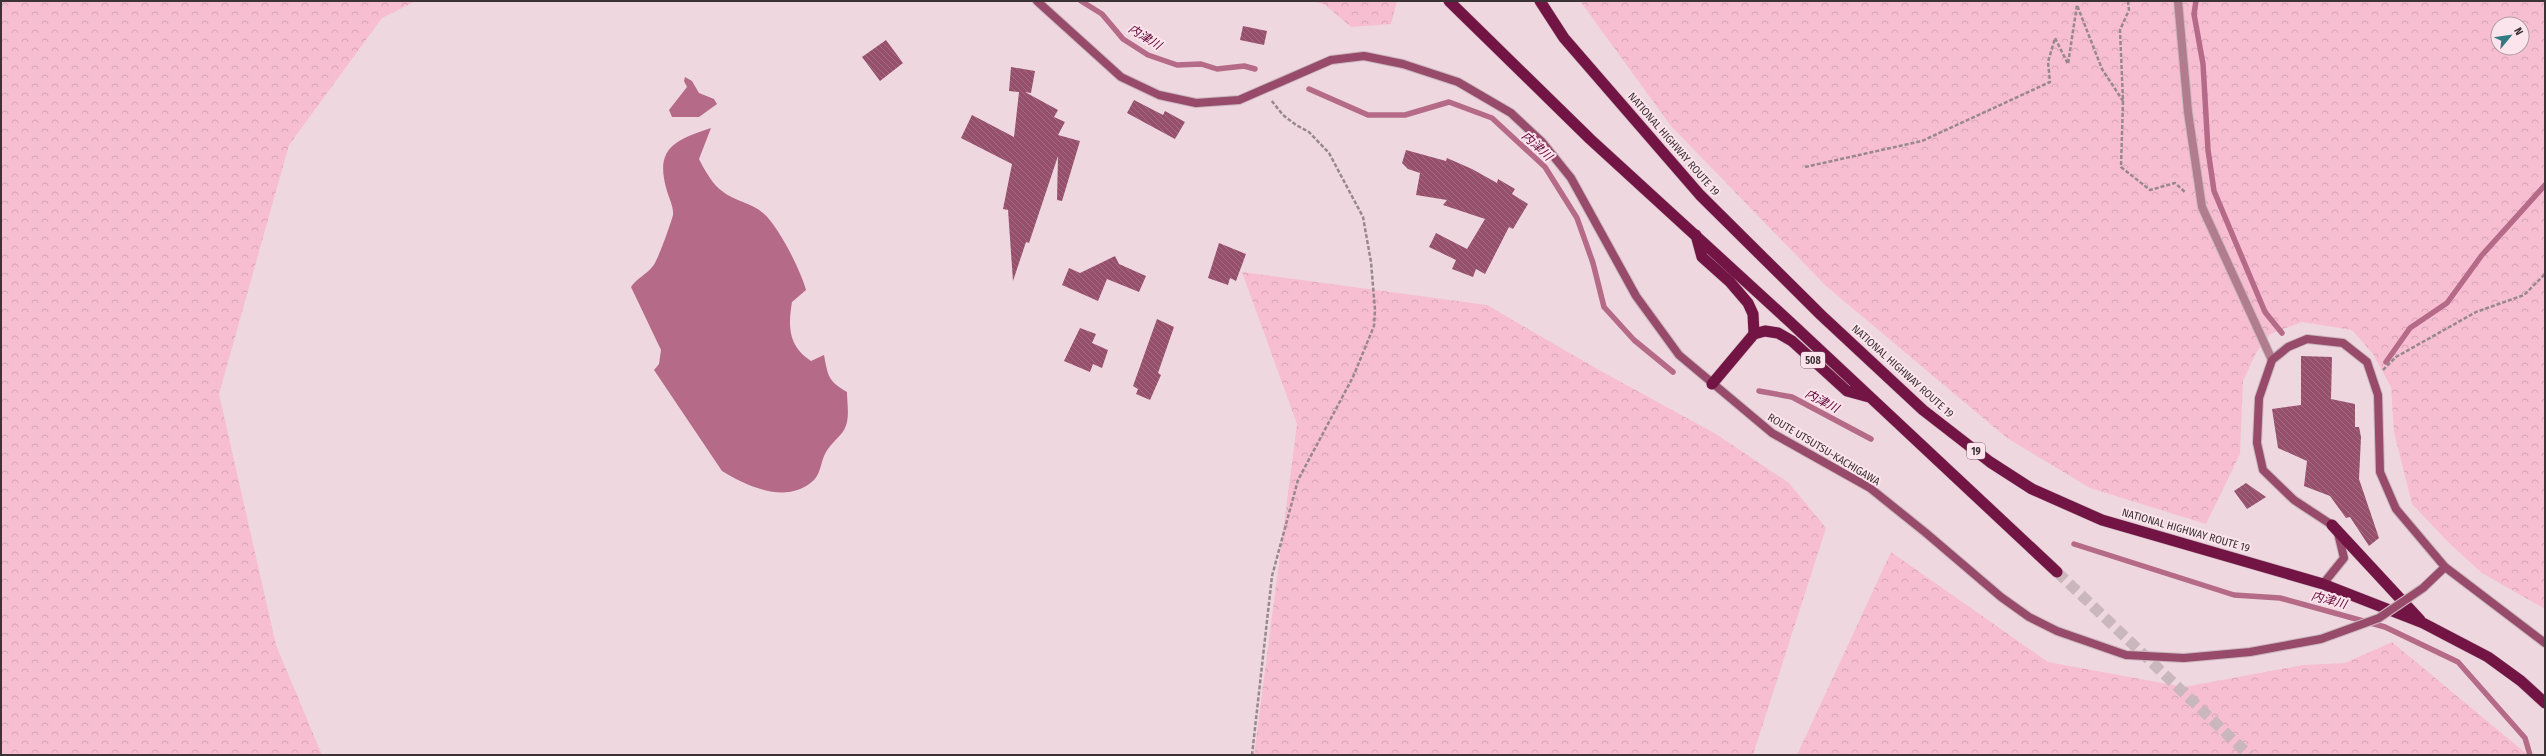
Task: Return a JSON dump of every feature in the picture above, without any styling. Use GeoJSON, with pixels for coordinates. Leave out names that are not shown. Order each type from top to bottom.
{"type":"FeatureCollection","features":[{"type":"Feature","properties":{"kind":"highway"},"geometry":{"type":"LineString","coordinates":[[1449,1],[1590,139],[1696,234],[2057,572]]}},
{"type":"Feature","properties":{"kind":"highway","name":"NATIONAL HIGHWAY ROUTE 19"},"geometry":{"type":"LineString","coordinates":[[1540,1],[1564,38],[1700,195],[1821,315],[1923,410],[1990,462],[2032,489],[2102,520],[2324,584],[2423,623],[2488,657],[2521,681],[2545,702]]}},
{"type":"Feature","properties":{"kind":"highway"},"geometry":{"type":"LineString","coordinates":[[1696,234],[1702,257],[1730,282],[1748,303],[1753,314],[1754,334],[1712,384]]}},
{"type":"Feature","properties":{"kind":"highway","name":"508"},"geometry":{"type":"LineString","coordinates":[[1754,334],[1765,331],[1778,333],[1792,341],[1846,390],[1870,397]]}},
{"type":"Feature","properties":{"kind":"highway"},"geometry":{"type":"LineString","coordinates":[[2332,525],[2423,623]]}},
{"type":"Feature","properties":{"kind":"main road","name":"ROUTE UTSUTSU-KACHIGAWA"},"geometry":{"type":"LineString","coordinates":[[1037,1],[1121,77],[1159,95],[1196,103],[1239,100],[1331,60],[1364,56],[1404,64],[1458,82],[1511,113],[1542,142],[1571,178],[1636,296],[1679,355],[1772,433],[1870,488],[1926,533],[2001,598],[2029,617],[2057,631],[2126,655],[2184,658],[2250,652],[2321,639],[2379,618],[2423,588],[2445,567]]}},
{"type":"Feature","properties":{"kind":"main road"},"geometry":{"type":"LineString","coordinates":[[2324,584],[2344,558],[2338,533],[2332,525],[2294,500],[2264,470],[2257,443],[2258,398],[2272,360],[2288,347],[2307,339],[2343,343],[2367,362],[2378,395],[2380,472],[2396,509],[2445,567],[2545,643]]}},
{"type":"Feature","properties":{"kind":"street"},"geometry":{"type":"LineString","coordinates":[[2178,1],[2188,112],[2202,207],[2272,360]]}},
{"type":"Feature","properties":{"kind":"path"},"geometry":{"type":"LineString","coordinates":[[2128,1],[2129,10],[2120,30],[2123,101],[2121,167],[2150,190],[2175,183],[2202,207]]}},
{"type":"Feature","properties":{"kind":"path"},"geometry":{"type":"LineString","coordinates":[[1805,167],[1922,141],[2050,82],[2048,62],[2055,38],[2068,64],[2077,5],[2102,69],[2123,101]]}},
{"type":"Feature","properties":{"kind":"path"},"geometry":{"type":"LineString","coordinates":[[1252,755],[1272,576],[1298,480],[1353,378],[1374,326],[1375,310],[1372,262],[1364,217],[1329,153],[1309,132],[1296,126],[1283,115],[1264,90]]}},
{"type":"Feature","properties":{"kind":"path"},"geometry":{"type":"LineString","coordinates":[[2371,375],[2386,369],[2396,357],[2476,312],[2524,295],[2545,274]]}},
{"type":"Feature","properties":{"kind":"green space"},"geometry":{"type":"Polygon","coordinates":[[[1,1],[416,1],[382,18],[289,145],[219,394],[276,645],[322,755],[1,755],[1,1]]]}},
{"type":"Feature","properties":{"kind":"green space"},"geometry":{"type":"Polygon","coordinates":[[[1310,1],[1397,1],[1391,24],[1351,27],[1324,4],[1310,1]]]}},
{"type":"Feature","properties":{"kind":"green space"},"geometry":{"type":"Polygon","coordinates":[[[1580,1],[2545,1],[2545,609],[2482,573],[2449,543],[2412,504],[2394,432],[2391,387],[2373,354],[2352,330],[2302,322],[2270,334],[2256,353],[2243,381],[2240,454],[2206,524],[2090,488],[2007,438],[1826,286],[1671,126],[1580,1]]]}},
{"type":"Feature","properties":{"kind":"green space"},"geometry":{"type":"Polygon","coordinates":[[[1242,272],[1487,305],[1599,370],[1716,434],[1789,483],[1826,528],[1753,755],[1254,755],[1297,424],[1242,272]]]}},
{"type":"Feature","properties":{"kind":"green space"},"geometry":{"type":"Polygon","coordinates":[[[1891,552],[2048,662],[2184,687],[2303,665],[2345,663],[2392,642],[2528,755],[1797,755],[1891,552]]]}},
{"type":"Feature","properties":{"kind":"shaded area"},"geometry":{"type":"Polygon","coordinates":[[[685,77],[692,81],[699,93],[714,99],[717,104],[699,117],[672,117],[669,110],[687,87],[684,81],[685,77]]]}},
{"type":"Feature","properties":{"kind":"shaded area"},"geometry":{"type":"Polygon","coordinates":[[[711,128],[699,159],[701,163],[715,185],[732,197],[759,210],[775,227],[794,260],[806,290],[792,302],[790,327],[794,342],[803,355],[811,361],[824,355],[828,373],[832,381],[847,392],[848,419],[845,429],[826,452],[818,474],[814,480],[804,487],[792,491],[768,491],[744,483],[722,471],[654,370],[659,364],[661,350],[631,287],[653,266],[673,215],[664,176],[663,165],[666,155],[678,142],[698,132],[711,128]]]}},
{"type":"Feature","properties":{"kind":"building"},"geometry":{"type":"Polygon","coordinates":[[[1243,26],[1267,31],[1264,45],[1240,40],[1243,26]]]}},
{"type":"Feature","properties":{"kind":"building"},"geometry":{"type":"Polygon","coordinates":[[[886,40],[903,63],[880,81],[862,57],[886,40]]]}},
{"type":"Feature","properties":{"kind":"building"},"geometry":{"type":"Polygon","coordinates":[[[1011,67],[1035,71],[1031,93],[1025,92],[1058,110],[1054,117],[1065,122],[1058,135],[1080,141],[1062,201],[1057,200],[1058,156],[1029,243],[1026,242],[1013,281],[1008,210],[1003,209],[1012,164],[961,138],[972,115],[1014,137],[1019,92],[1009,91],[1011,67]]]}},
{"type":"Feature","properties":{"kind":"building"},"geometry":{"type":"Polygon","coordinates":[[[1134,100],[1163,115],[1165,111],[1185,122],[1175,139],[1127,113],[1134,100]]]}},
{"type":"Feature","properties":{"kind":"building"},"geometry":{"type":"Polygon","coordinates":[[[1406,150],[1446,161],[1447,158],[1472,169],[1497,183],[1498,179],[1515,189],[1512,194],[1528,204],[1513,229],[1509,227],[1485,274],[1476,269],[1473,277],[1452,269],[1456,260],[1429,247],[1436,233],[1467,249],[1485,219],[1443,205],[1447,200],[1416,195],[1420,173],[1408,169],[1402,163],[1406,150]]]}},
{"type":"Feature","properties":{"kind":"building"},"geometry":{"type":"Polygon","coordinates":[[[1219,243],[1246,254],[1236,281],[1230,278],[1228,285],[1208,278],[1219,243]]]}},
{"type":"Feature","properties":{"kind":"building"},"geometry":{"type":"Polygon","coordinates":[[[1115,256],[1119,264],[1146,276],[1139,292],[1107,279],[1098,301],[1062,285],[1069,268],[1080,273],[1115,256]]]}},
{"type":"Feature","properties":{"kind":"building"},"geometry":{"type":"Polygon","coordinates":[[[1157,319],[1174,327],[1158,373],[1161,375],[1150,400],[1136,394],[1138,389],[1133,386],[1157,319]]]}},
{"type":"Feature","properties":{"kind":"building"},"geometry":{"type":"Polygon","coordinates":[[[1080,328],[1096,334],[1092,343],[1108,350],[1102,368],[1093,364],[1090,372],[1064,361],[1080,328]]]}},
{"type":"Feature","properties":{"kind":"building"},"geometry":{"type":"Polygon","coordinates":[[[2301,356],[2332,357],[2331,399],[2355,404],[2355,427],[2359,427],[2361,437],[2359,479],[2379,538],[2369,546],[2350,517],[2346,518],[2330,496],[2304,486],[2307,461],[2278,448],[2272,409],[2301,405],[2301,356]]]}},
{"type":"Feature","properties":{"kind":"building"},"geometry":{"type":"Polygon","coordinates":[[[2246,483],[2266,497],[2247,509],[2234,491],[2246,483]]]}},
{"type":"Feature","properties":{"kind":"waterway","name":"内津川"},"geometry":{"type":"LineString","coordinates":[[1081,1],[1102,14],[1123,39],[1148,55],[1177,65],[1201,64],[1217,69],[1244,66],[1255,69]]}},
{"type":"Feature","properties":{"kind":"waterway"},"geometry":{"type":"LineString","coordinates":[[2196,1],[2194,14],[2203,64],[2208,150],[2214,191],[2265,312],[2282,333]]}},
{"type":"Feature","properties":{"kind":"waterway","name":"内津川"},"geometry":{"type":"LineString","coordinates":[[1309,89],[1368,115],[1405,115],[1449,102],[1492,118],[1545,167],[1577,218],[1593,263],[1604,307],[1634,340],[1673,372]]}},
{"type":"Feature","properties":{"kind":"waterway"},"geometry":{"type":"LineString","coordinates":[[2386,362],[2410,328],[2447,303],[2482,255],[2545,185]]}},
{"type":"Feature","properties":{"kind":"waterway","name":"内津川"},"geometry":{"type":"LineString","coordinates":[[1759,391],[1792,397],[1871,439]]}},
{"type":"Feature","properties":{"kind":"waterway","name":"内津川"},"geometry":{"type":"LineString","coordinates":[[2074,544],[2234,595],[2280,598],[2385,627],[2458,662],[2525,738],[2530,755]]}},
{"type":"Feature","properties":{"kind":"tunnel"},"geometry":{"type":"LineString","coordinates":[[2057,572],[2249,755]]}}]}
